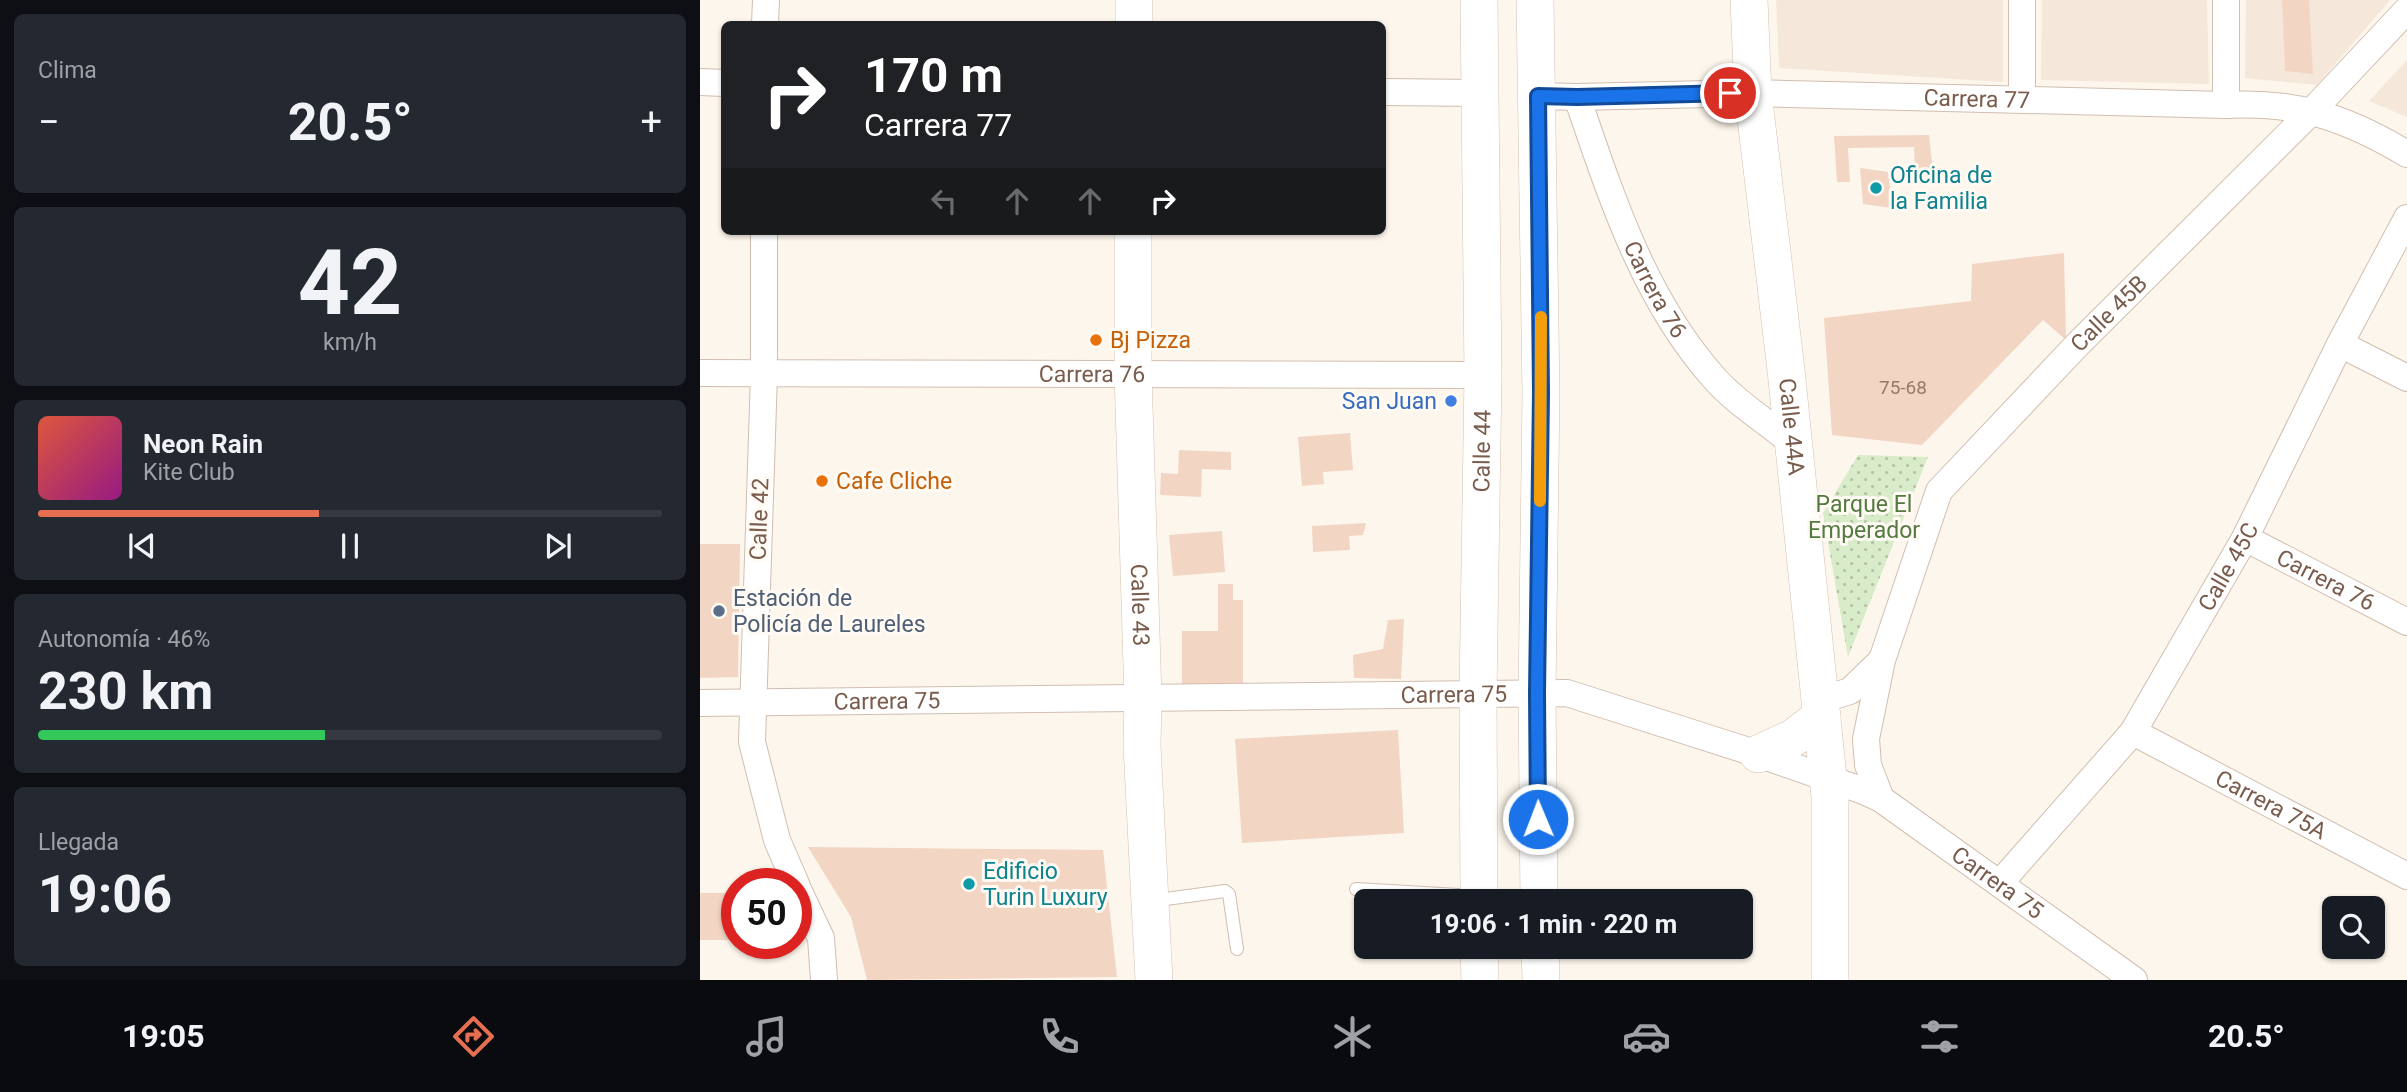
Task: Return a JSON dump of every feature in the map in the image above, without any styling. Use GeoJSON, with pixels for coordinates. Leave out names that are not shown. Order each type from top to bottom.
{"type":"FeatureCollection","features":[{"type":"Feature","properties":{"kind":"main road"},"geometry":{"type":"LineString","coordinates":[[1134,0],[1134,21]]}},
{"type":"Feature","properties":{"kind":"main road","name":"Calle 44"},"geometry":{"type":"LineString","coordinates":[[1479,0],[1483,375],[1478,694],[1479,889]]}},
{"type":"Feature","properties":{"kind":"main road"},"geometry":{"type":"LineString","coordinates":[[1535,0],[1541,393],[1537,693],[1539,889]]}},
{"type":"Feature","properties":{"kind":"main road","name":"Calle 44A"},"geometry":{"type":"LineString","coordinates":[[1749,0],[1754,93],[1828,778],[1830,980]]}},
{"type":"Feature","properties":{"kind":"main road","name":"Calle 43"},"geometry":{"type":"LineString","coordinates":[[1133,235],[1133,373],[1143,698],[1142,746],[1154,980]]}},
{"type":"Feature","properties":{"kind":"main road"},"geometry":{"type":"LineString","coordinates":[[1758,754],[1793,738],[1821,708]]}},
{"type":"Feature","properties":{"kind":"main road"},"geometry":{"type":"LineString","coordinates":[[1479,959],[1479,980]]}},
{"type":"Feature","properties":{"kind":"main road"},"geometry":{"type":"LineString","coordinates":[[1540,959],[1541,980]]}},
{"type":"Feature","properties":{"kind":"street"},"geometry":{"type":"LineString","coordinates":[[765,21],[766,0]]}},
{"type":"Feature","properties":{"kind":"street"},"geometry":{"type":"LineString","coordinates":[[2022,0],[2022,99]]}},
{"type":"Feature","properties":{"kind":"street"},"geometry":{"type":"LineString","coordinates":[[2226,0],[2226,105]]}},
{"type":"Feature","properties":{"kind":"street","name":"Calle 45B"},"geometry":{"type":"LineString","coordinates":[[1881,799],[1868,765],[1866,739],[1882,660],[1939,491],[2079,343],[2312,111],[2407,10]]}},
{"type":"Feature","properties":{"kind":"street"},"geometry":{"type":"LineString","coordinates":[[700,82],[721,83]]}},
{"type":"Feature","properties":{"kind":"street"},"geometry":{"type":"LineString","coordinates":[[1386,92],[1480,93]]}},
{"type":"Feature","properties":{"kind":"street","name":"Carrera 77"},"geometry":{"type":"LineString","coordinates":[[1538,96],[1754,93],[2251,104],[2312,111],[2344,121],[2407,154]]}},
{"type":"Feature","properties":{"kind":"street","name":"Carrera 76"},"geometry":{"type":"LineString","coordinates":[[1577,97],[1600,166],[1628,234],[1675,327],[1717,381],[1793,444]]}},
{"type":"Feature","properties":{"kind":"street","name":"Calle 45C"},"geometry":{"type":"LineString","coordinates":[[2000,883],[2133,733],[2245,538],[2340,344],[2407,218]]}},
{"type":"Feature","properties":{"kind":"street","name":"Calle 42"},"geometry":{"type":"LineString","coordinates":[[764,235],[764,374],[752,742],[777,839],[789,868]]}},
{"type":"Feature","properties":{"kind":"street"},"geometry":{"type":"LineString","coordinates":[[2340,344],[2407,378]]}},
{"type":"Feature","properties":{"kind":"street","name":"Carrera 76"},"geometry":{"type":"LineString","coordinates":[[700,373],[1483,375]]}},
{"type":"Feature","properties":{"kind":"street","name":"Carrera 76"},"geometry":{"type":"LineString","coordinates":[[2245,538],[2407,622]]}},
{"type":"Feature","properties":{"kind":"street","name":"Calle 45B"},"geometry":{"type":"LineString","coordinates":[[1821,708],[1850,691],[1882,660]]}},
{"type":"Feature","properties":{"kind":"street","name":"Carrera 75"},"geometry":{"type":"LineString","coordinates":[[700,703],[1567,693],[1758,754],[1881,799],[2133,980]]}},
{"type":"Feature","properties":{"kind":"street","name":"Carrera 75A"},"geometry":{"type":"LineString","coordinates":[[2133,733],[2407,876]]}},
{"type":"Feature","properties":{"kind":"street","name":"Calle 42"},"geometry":{"type":"LineString","coordinates":[[812,919],[821,938],[824,980]]}},
{"type":"Feature","properties":{"kind":"lane"},"geometry":{"type":"LineString","coordinates":[[1151,901],[1225,891],[1229,894],[1237,949]]}},
{"type":"Feature","properties":{"kind":"shaded area"},"geometry":{"type":"Polygon","coordinates":[[[1776,0],[2003,0],[2003,82],[1779,68],[1776,0]]]}},
{"type":"Feature","properties":{"kind":"shaded area"},"geometry":{"type":"Polygon","coordinates":[[[2042,0],[2207,0],[2209,84],[2041,80],[2042,0]]]}},
{"type":"Feature","properties":{"kind":"shaded area"},"geometry":{"type":"Polygon","coordinates":[[[2246,0],[2390,0],[2317,85],[2245,78],[2246,0]]]}},
{"type":"Feature","properties":{"kind":"shaded area"},"geometry":{"type":"Polygon","coordinates":[[[2407,60],[2407,117],[2369,101],[2407,60]]]}},
{"type":"Feature","properties":{"kind":"green space","name":"Parque El Emperador"},"geometry":{"type":"Polygon","coordinates":[[[1858,455],[1928,457],[1848,657],[1823,513],[1858,455]]]}},
{"type":"Feature","properties":{"kind":"building"},"geometry":{"type":"Polygon","coordinates":[[[2282,0],[2309,0],[2313,74],[2285,71],[2282,0]]]}},
{"type":"Feature","properties":{"kind":"building"},"geometry":{"type":"Polygon","coordinates":[[[1929,135],[1933,172],[1915,173],[1914,147],[1848,148],[1850,182],[1837,182],[1834,136],[1929,135]]]}},
{"type":"Feature","properties":{"kind":"building","name":"Oficina de la Familia"},"geometry":{"type":"Polygon","coordinates":[[[1860,168],[1888,172],[1892,208],[1863,204],[1860,168]]]}},
{"type":"Feature","properties":{"kind":"building"},"geometry":{"type":"Polygon","coordinates":[[[2064,253],[2066,340],[2043,320],[1922,445],[1832,435],[1824,318],[1971,301],[1972,264],[2064,253]]]}},
{"type":"Feature","properties":{"kind":"building"},"geometry":{"type":"Polygon","coordinates":[[[1350,433],[1353,470],[1323,472],[1324,484],[1302,486],[1298,437],[1350,433]]]}},
{"type":"Feature","properties":{"kind":"building"},"geometry":{"type":"Polygon","coordinates":[[[1179,450],[1231,452],[1231,470],[1202,469],[1201,497],[1160,495],[1161,473],[1178,474],[1179,450]]]}},
{"type":"Feature","properties":{"kind":"building"},"geometry":{"type":"Polygon","coordinates":[[[1366,523],[1363,535],[1349,536],[1350,550],[1313,552],[1312,526],[1366,523]]]}},
{"type":"Feature","properties":{"kind":"building"},"geometry":{"type":"Polygon","coordinates":[[[1222,531],[1225,572],[1173,576],[1169,535],[1222,531]]]}},
{"type":"Feature","properties":{"kind":"building","name":"Estación de Policía de Laureles"},"geometry":{"type":"Polygon","coordinates":[[[700,544],[740,544],[738,677],[700,678],[700,544]]]}},
{"type":"Feature","properties":{"kind":"building"},"geometry":{"type":"Polygon","coordinates":[[[1218,584],[1233,584],[1233,600],[1243,600],[1243,685],[1182,684],[1182,631],[1218,631],[1218,584]]]}},
{"type":"Feature","properties":{"kind":"building"},"geometry":{"type":"Polygon","coordinates":[[[1404,619],[1401,679],[1354,678],[1353,655],[1383,649],[1388,620],[1404,619]]]}},
{"type":"Feature","properties":{"kind":"building"},"geometry":{"type":"Polygon","coordinates":[[[1398,730],[1404,833],[1242,843],[1235,739],[1398,730]]]}},
{"type":"Feature","properties":{"kind":"building","name":"Edificio Turin Luxury"},"geometry":{"type":"Polygon","coordinates":[[[808,847],[1103,850],[1117,977],[867,980],[851,917],[808,847]]]}},
{"type":"Feature","properties":{"kind":"building"},"geometry":{"type":"Polygon","coordinates":[[[700,893],[721,893],[721,940],[700,940],[700,893]]]}},
{"type":"Feature","properties":{"kind":"slow traffic"},"geometry":{"type":"LineString","coordinates":[[1540,501],[1541,317]]}},
{"type":"Feature","properties":{"kind":"place","name":"Oficina de la Familia"},"geometry":{"type":"Point","coordinates":[1876,188]}},
{"type":"Feature","properties":{"kind":"place","name":"Bj Pizza"},"geometry":{"type":"Point","coordinates":[1096,340]}},
{"type":"Feature","properties":{"kind":"place","name":"San Juan"},"geometry":{"type":"Point","coordinates":[1451,401]}},
{"type":"Feature","properties":{"kind":"place","name":"Cafe Cliche"},"geometry":{"type":"Point","coordinates":[822,481]}},
{"type":"Feature","properties":{"kind":"place","name":"Estación de Policía de Laureles"},"geometry":{"type":"Point","coordinates":[719,611]}},
{"type":"Feature","properties":{"kind":"place","name":"Edificio Turin Luxury"},"geometry":{"type":"Point","coordinates":[969,884]}},
{"type":"Feature","properties":{"kind":"route"},"geometry":{"type":"LineString","coordinates":[[1538,819],[1541,393],[1538,96],[1730,93]]}}]}
